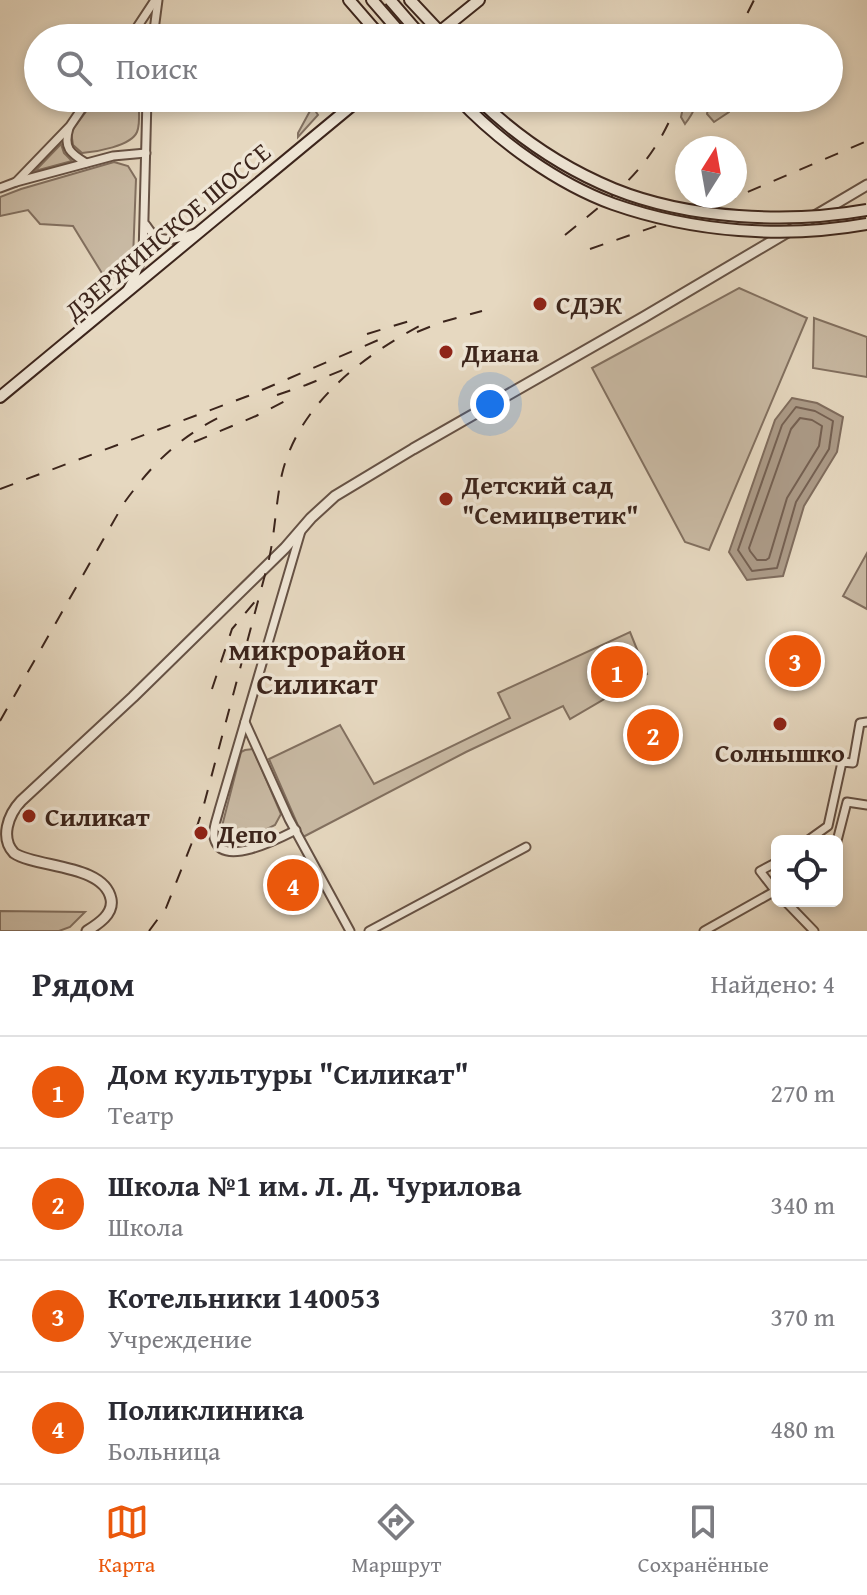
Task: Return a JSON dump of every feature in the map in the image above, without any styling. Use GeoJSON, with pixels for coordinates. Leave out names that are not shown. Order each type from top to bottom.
{"type":"FeatureCollection","features":[{"type":"Feature","properties":{"kind":"main road"},"geometry":{"type":"LineString","coordinates":[[349,0],[370,24]]}},
{"type":"Feature","properties":{"kind":"main road"},"geometry":{"type":"LineString","coordinates":[[372,0],[393,24]]}},
{"type":"Feature","properties":{"kind":"main road"},"geometry":{"type":"LineString","coordinates":[[390,0],[410,24]]}},
{"type":"Feature","properties":{"kind":"main road"},"geometry":{"type":"LineString","coordinates":[[450,24],[479,0]]}},
{"type":"Feature","properties":{"kind":"main road"},"geometry":{"type":"LineString","coordinates":[[412,2],[424,24]]}},
{"type":"Feature","properties":{"kind":"main road"},"geometry":{"type":"LineString","coordinates":[[412,2],[428,24]]}},
{"type":"Feature","properties":{"kind":"main road","name":"ДЗЕРЖИНСКОЕ ШОССЕ"},"geometry":{"type":"LineString","coordinates":[[0,397],[344,112]]}},
{"type":"Feature","properties":{"kind":"main road"},"geometry":{"type":"LineString","coordinates":[[473,112],[495,133],[541,165],[589,193],[637,211],[695,224],[777,232],[867,224]]}},
{"type":"Feature","properties":{"kind":"main road"},"geometry":{"type":"LineString","coordinates":[[492,112],[548,154],[595,181],[640,198],[697,210],[777,218],[867,210]]}},
{"type":"Feature","properties":{"kind":"street"},"geometry":{"type":"LineString","coordinates":[[140,24],[157,0]]}},
{"type":"Feature","properties":{"kind":"street"},"geometry":{"type":"LineString","coordinates":[[154,24],[157,0]]}},
{"type":"Feature","properties":{"kind":"street"},"geometry":{"type":"LineString","coordinates":[[16,182],[80,112]]}},
{"type":"Feature","properties":{"kind":"street"},"geometry":{"type":"LineString","coordinates":[[118,300],[135,276],[143,256],[147,112]]}},
{"type":"Feature","properties":{"kind":"street"},"geometry":{"type":"LineString","coordinates":[[70,126],[66,136],[68,147],[71,153],[86,163]]}},
{"type":"Feature","properties":{"kind":"street"},"geometry":{"type":"LineString","coordinates":[[0,188],[113,156],[146,153]]}},
{"type":"Feature","properties":{"kind":"street"},"geometry":{"type":"LineString","coordinates":[[87,931],[109,912],[112,902],[107,889],[76,871],[14,853],[6,846],[3,837],[6,820],[21,801],[133,697],[318,511],[342,491],[867,185]]}},
{"type":"Feature","properties":{"kind":"street"},"geometry":{"type":"LineString","coordinates":[[145,223],[154,236],[167,240],[200,231]]}},
{"type":"Feature","properties":{"kind":"street"},"geometry":{"type":"LineString","coordinates":[[296,830],[252,850],[222,849],[214,840],[219,810],[301,531]]}},
{"type":"Feature","properties":{"kind":"street"},"geometry":{"type":"LineString","coordinates":[[245,722],[296,830],[350,931]]}},
{"type":"Feature","properties":{"kind":"street"},"geometry":{"type":"LineString","coordinates":[[815,835],[828,826],[842,762],[853,763],[860,723],[867,722]]}},
{"type":"Feature","properties":{"kind":"street"},"geometry":{"type":"LineString","coordinates":[[839,835],[847,802],[867,805]]}},
{"type":"Feature","properties":{"kind":"street"},"geometry":{"type":"LineString","coordinates":[[369,931],[526,847]]}},
{"type":"Feature","properties":{"kind":"street"},"geometry":{"type":"LineString","coordinates":[[771,865],[760,871],[771,885]]}},
{"type":"Feature","properties":{"kind":"street"},"geometry":{"type":"LineString","coordinates":[[704,931],[771,895]]}},
{"type":"Feature","properties":{"kind":"street"},"geometry":{"type":"LineString","coordinates":[[791,907],[814,931]]}},
{"type":"Feature","properties":{"kind":"shaded area"},"geometry":{"type":"Polygon","coordinates":[[[86,112],[139,112],[138,128],[133,137],[104,150],[82,153],[73,145],[71,132],[86,112]]]}},
{"type":"Feature","properties":{"kind":"shaded area"},"geometry":{"type":"Polygon","coordinates":[[[309,112],[316,112],[318,115],[298,137],[309,112]]]}},
{"type":"Feature","properties":{"kind":"shaded area"},"geometry":{"type":"Polygon","coordinates":[[[682,112],[693,112],[685,124],[682,112]]]}},
{"type":"Feature","properties":{"kind":"shaded area"},"geometry":{"type":"Polygon","coordinates":[[[707,112],[729,112],[714,122],[707,112]]]}},
{"type":"Feature","properties":{"kind":"shaded area"},"geometry":{"type":"Polygon","coordinates":[[[61,144],[72,161],[35,171],[61,144]]]}},
{"type":"Feature","properties":{"kind":"shaded area"},"geometry":{"type":"Polygon","coordinates":[[[114,162],[128,166],[136,179],[133,259],[108,283],[73,226],[40,224],[28,210],[0,216],[0,197],[114,162]]]}},
{"type":"Feature","properties":{"kind":"shaded area"},"geometry":{"type":"Polygon","coordinates":[[[739,288],[807,318],[709,550],[685,542],[592,368],[739,288]]]}},
{"type":"Feature","properties":{"kind":"shaded area"},"geometry":{"type":"Polygon","coordinates":[[[814,318],[867,337],[867,377],[813,368],[814,318]]]}},
{"type":"Feature","properties":{"kind":"shaded area"},"geometry":{"type":"Polygon","coordinates":[[[867,553],[867,609],[843,596],[867,553]]]}},
{"type":"Feature","properties":{"kind":"shaded area"},"geometry":{"type":"Polygon","coordinates":[[[630,632],[647,674],[570,719],[563,706],[466,752],[303,837],[269,759],[340,725],[374,784],[510,718],[498,693],[630,632]]]}},
{"type":"Feature","properties":{"kind":"shaded area"},"geometry":{"type":"Polygon","coordinates":[[[253,749],[281,814],[275,825],[241,842],[222,843],[220,834],[241,752],[253,749]]]}},
{"type":"Feature","properties":{"kind":"shaded area"},"geometry":{"type":"Polygon","coordinates":[[[0,911],[85,912],[70,927],[59,931],[0,931],[0,911]]]}},
{"type":"Feature","properties":{"kind":"water"},"geometry":{"type":"Polygon","coordinates":[[[792,398],[817,403],[843,417],[837,452],[804,506],[783,576],[747,580],[729,552],[775,420],[792,398]]]}},
{"type":"Feature","properties":{"kind":"railway"},"geometry":{"type":"LineString","coordinates":[[742,24],[754,0]]}},
{"type":"Feature","properties":{"kind":"railway"},"geometry":{"type":"LineString","coordinates":[[565,235],[633,176],[658,142],[673,112]]}},
{"type":"Feature","properties":{"kind":"railway"},"geometry":{"type":"LineString","coordinates":[[590,249],[717,205],[867,141]]}},
{"type":"Feature","properties":{"kind":"railway"},"geometry":{"type":"LineString","coordinates":[[417,332],[482,311]]}},
{"type":"Feature","properties":{"kind":"railway"},"geometry":{"type":"LineString","coordinates":[[367,334],[416,319]]}},
{"type":"Feature","properties":{"kind":"railway"},"geometry":{"type":"LineString","coordinates":[[149,931],[166,908],[203,808],[269,559],[282,474],[291,448],[303,425],[337,384],[379,350],[425,323]]}},
{"type":"Feature","properties":{"kind":"railway"},"geometry":{"type":"LineString","coordinates":[[0,489],[248,396],[383,338]]}},
{"type":"Feature","properties":{"kind":"railway"},"geometry":{"type":"LineString","coordinates":[[277,395],[345,369]]}},
{"type":"Feature","properties":{"kind":"railway"},"geometry":{"type":"LineString","coordinates":[[194,442],[295,396]]}},
{"type":"Feature","properties":{"kind":"railway"},"geometry":{"type":"LineString","coordinates":[[0,721],[124,503],[168,452],[193,432],[224,415]]}},
{"type":"Feature","properties":{"kind":"railway"},"geometry":{"type":"LineString","coordinates":[[212,689],[232,629],[257,599]]}},
{"type":"Feature","properties":{"kind":"place","name":"СДЭК"},"geometry":{"type":"Point","coordinates":[540,304]}},
{"type":"Feature","properties":{"kind":"place","name":"Диана"},"geometry":{"type":"Point","coordinates":[446,352]}},
{"type":"Feature","properties":{"kind":"place","name":"Детский сад \"Семицветик\""},"geometry":{"type":"Point","coordinates":[446,499]}},
{"type":"Feature","properties":{"kind":"place","name":"Котельники 140053"},"geometry":{"type":"Point","coordinates":[795,661]}},
{"type":"Feature","properties":{"kind":"place","name":"Дом культуры \"Силикат\""},"geometry":{"type":"Point","coordinates":[617,672]}},
{"type":"Feature","properties":{"kind":"place","name":"Солнышко"},"geometry":{"type":"Point","coordinates":[780,724]}},
{"type":"Feature","properties":{"kind":"place","name":"Школа №1 им. Л. Д. Чурилова"},"geometry":{"type":"Point","coordinates":[653,735]}},
{"type":"Feature","properties":{"kind":"place","name":"Силикат"},"geometry":{"type":"Point","coordinates":[29,816]}},
{"type":"Feature","properties":{"kind":"place","name":"Депо"},"geometry":{"type":"Point","coordinates":[201,833]}},
{"type":"Feature","properties":{"kind":"place","name":"Поликлиника"},"geometry":{"type":"Point","coordinates":[293,885]}},
{"type":"Feature","properties":{"kind":"district","name":"микрорайон Силикат"},"geometry":{"type":"Point","coordinates":[317,666]}}]}
